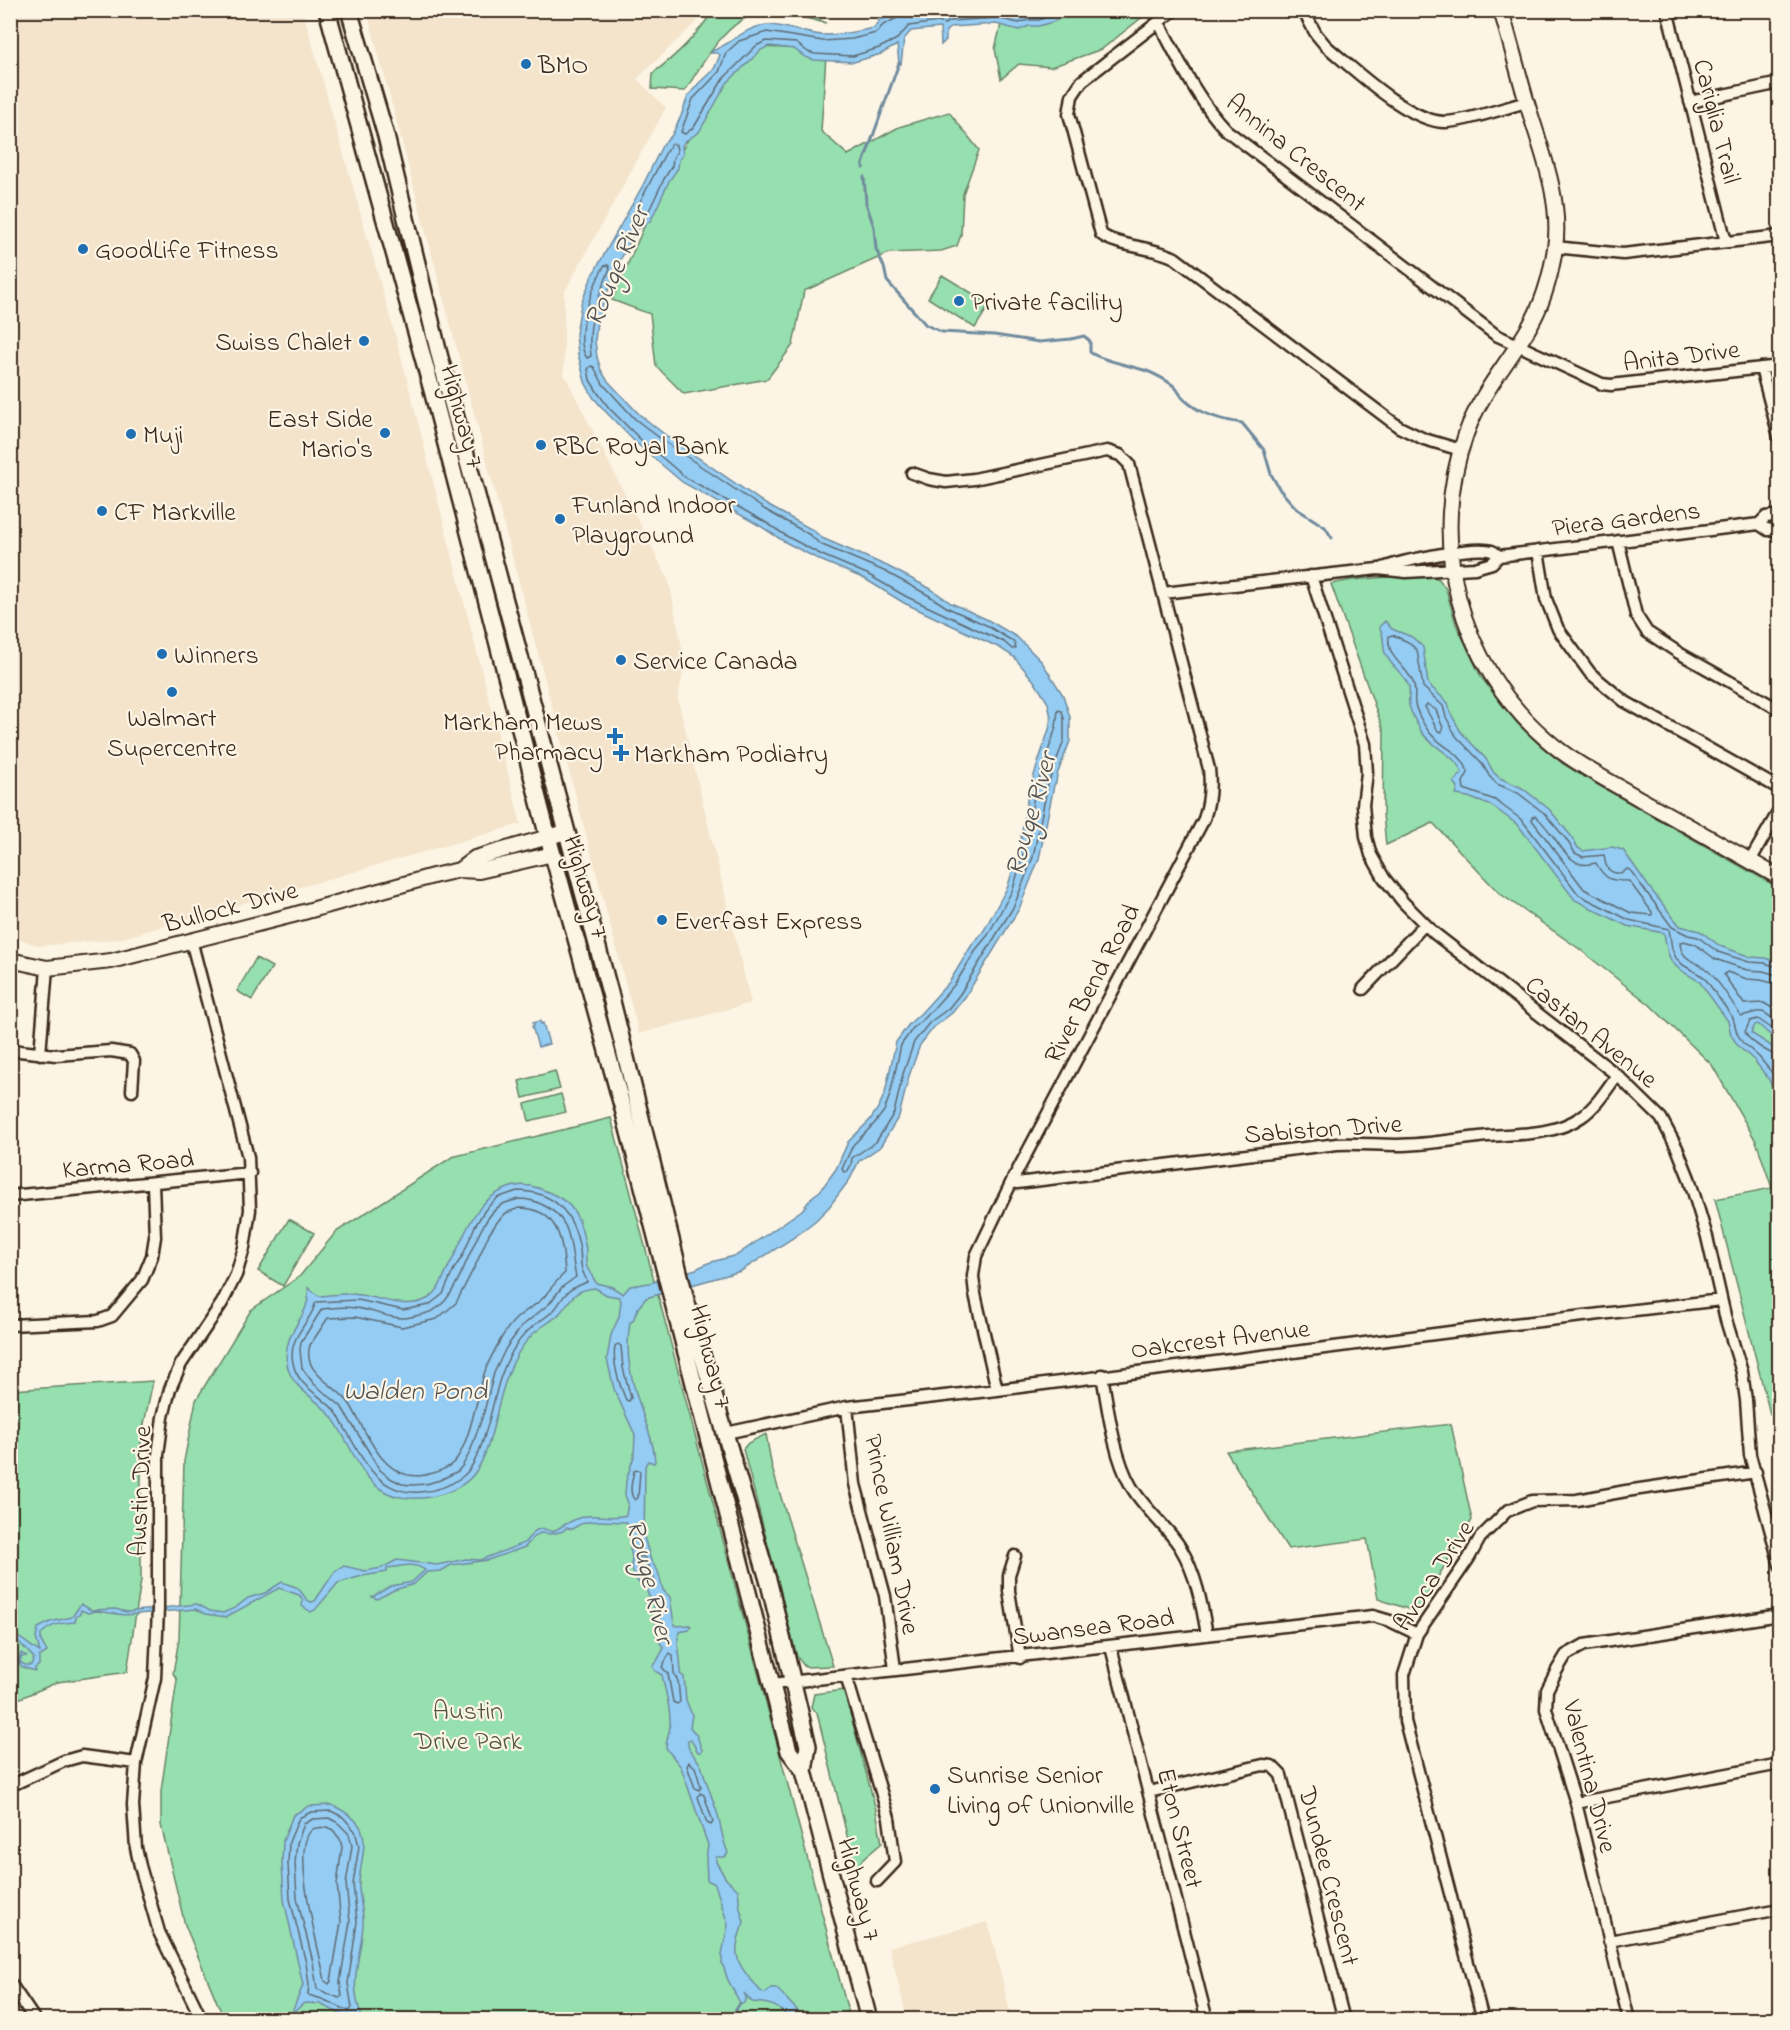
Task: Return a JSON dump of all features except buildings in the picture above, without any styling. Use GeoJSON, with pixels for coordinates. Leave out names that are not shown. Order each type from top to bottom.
{"type":"FeatureCollection","features":[{"type":"Feature","properties":{"kind":"main road","name":"Highway 7"},"geometry":{"type":"LineString","coordinates":[[327,10],[430,382],[548,837],[623,1109],[666,1248]]}},
{"type":"Feature","properties":{"kind":"main road","name":"Highway 7"},"geometry":{"type":"LineString","coordinates":[[350,10],[386,136],[422,290],[610,993],[666,1248],[789,1751],[804,1771],[869,2019]]}},
{"type":"Feature","properties":{"kind":"main road","name":"Highway 7"},"geometry":{"type":"LineString","coordinates":[[680,1302],[726,1433],[769,1583],[808,1746],[804,1771]]}},
{"type":"Feature","properties":{"kind":"street"},"geometry":{"type":"LineString","coordinates":[[1174,10],[1082,81],[1069,105],[1071,125],[1101,234],[1114,241],[1154,249],[1175,258],[1399,427],[1424,439],[1461,450]]}},
{"type":"Feature","properties":{"kind":"street"},"geometry":{"type":"LineString","coordinates":[[1304,10],[1316,34],[1326,46],[1407,111],[1428,120],[1456,121],[1527,102]]}},
{"type":"Feature","properties":{"kind":"street"},"geometry":{"type":"LineString","coordinates":[[1501,10],[1552,192],[1555,207],[1555,248],[1541,301],[1528,330],[1486,391],[1461,450],[1450,507],[1449,554],[1462,615],[1480,656],[1505,695],[1538,732],[1579,764],[1779,878]]}},
{"type":"Feature","properties":{"kind":"street","name":"Cariglia Trail"},"geometry":{"type":"LineString","coordinates":[[1666,10],[1726,242]]}},
{"type":"Feature","properties":{"kind":"street","name":"Annina Crescent"},"geometry":{"type":"LineString","coordinates":[[1159,23],[1200,98],[1213,117],[1226,130],[1496,335],[1590,379]]}},
{"type":"Feature","properties":{"kind":"street"},"geometry":{"type":"LineString","coordinates":[[1690,102],[1779,83]]}},
{"type":"Feature","properties":{"kind":"street"},"geometry":{"type":"LineString","coordinates":[[1555,248],[1623,254],[1779,236]]}},
{"type":"Feature","properties":{"kind":"street","name":"Anita Drive"},"geometry":{"type":"LineString","coordinates":[[1590,379],[1602,384],[1622,385],[1779,366]]}},
{"type":"Feature","properties":{"kind":"street"},"geometry":{"type":"LineString","coordinates":[[1761,368],[1779,440]]}},
{"type":"Feature","properties":{"kind":"street","name":"River Bend Road"},"geometry":{"type":"LineString","coordinates":[[912,473],[946,482],[974,480],[1107,451],[1120,455],[1129,464],[1209,769],[1211,785],[1210,803],[1204,819],[1012,1181],[976,1256],[973,1276],[975,1294],[997,1390]]}},
{"type":"Feature","properties":{"kind":"street","name":"Piera Gardens"},"geometry":{"type":"LineString","coordinates":[[1378,569],[1406,572],[1474,568],[1491,563],[1499,556],[1759,524],[1766,517],[1779,515]]}},
{"type":"Feature","properties":{"kind":"street","name":"Piera Gardens"},"geometry":{"type":"LineString","coordinates":[[1759,524],[1768,530],[1779,529]]}},
{"type":"Feature","properties":{"kind":"street"},"geometry":{"type":"LineString","coordinates":[[1618,542],[1636,615],[1647,632],[1663,644],[1779,710]]}},
{"type":"Feature","properties":{"kind":"street","name":"Piera Gardens"},"geometry":{"type":"LineString","coordinates":[[1162,593],[1378,569],[1406,560],[1449,554],[1491,550],[1499,556]]}},
{"type":"Feature","properties":{"kind":"street"},"geometry":{"type":"LineString","coordinates":[[1538,551],[1546,599],[1558,629],[1590,673],[1624,701],[1779,789]]}},
{"type":"Feature","properties":{"kind":"street","name":"Castan Avenue"},"geometry":{"type":"LineString","coordinates":[[1311,576],[1365,744],[1367,773],[1364,821],[1371,855],[1384,878],[1425,924],[1469,961],[1617,1075],[1661,1118],[1677,1148],[1707,1237],[1721,1300],[1742,1372],[1748,1443],[1779,1565]]}},
{"type":"Feature","properties":{"kind":"street"},"geometry":{"type":"LineString","coordinates":[[1750,861],[1779,809]]}},
{"type":"Feature","properties":{"kind":"street","name":"Bullock Drive"},"geometry":{"type":"LineString","coordinates":[[459,870],[475,858],[566,832]]}},
{"type":"Feature","properties":{"kind":"street","name":"Bullock Drive"},"geometry":{"type":"LineString","coordinates":[[10,960],[46,968],[111,961],[293,915],[433,876],[459,870],[479,871],[553,854]]}},
{"type":"Feature","properties":{"kind":"street"},"geometry":{"type":"LineString","coordinates":[[1363,989],[1425,924]]}},
{"type":"Feature","properties":{"kind":"street","name":"Austin Drive"},"geometry":{"type":"LineString","coordinates":[[191,940],[240,1126],[250,1173],[250,1210],[244,1248],[236,1275],[222,1303],[181,1364],[170,1389],[163,1417],[159,1455],[156,1667],[152,1699],[136,1763],[133,1805],[136,1848],[143,1882],[159,1932],[202,2019]]}},
{"type":"Feature","properties":{"kind":"street"},"geometry":{"type":"LineString","coordinates":[[40,1054],[46,968]]}},
{"type":"Feature","properties":{"kind":"street"},"geometry":{"type":"LineString","coordinates":[[10,1050],[56,1055],[111,1051],[130,1054],[134,1061],[132,1091]]}},
{"type":"Feature","properties":{"kind":"street","name":"Sabiston Drive"},"geometry":{"type":"LineString","coordinates":[[1012,1181],[1017,1183],[1337,1144],[1436,1143],[1533,1133],[1556,1128],[1581,1117],[1590,1110],[1617,1075]]}},
{"type":"Feature","properties":{"kind":"street","name":"Karma Road"},"geometry":{"type":"LineString","coordinates":[[10,1196],[250,1173]]}},
{"type":"Feature","properties":{"kind":"street"},"geometry":{"type":"LineString","coordinates":[[10,1325],[98,1321],[112,1316],[142,1280],[152,1256],[155,1237],[153,1184]]}},
{"type":"Feature","properties":{"kind":"street","name":"Oakcrest Avenue"},"geometry":{"type":"LineString","coordinates":[[726,1433],[847,1407],[1721,1300]]}},
{"type":"Feature","properties":{"kind":"street"},"geometry":{"type":"LineString","coordinates":[[1102,1375],[1120,1463],[1136,1493],[1179,1546],[1191,1569],[1207,1635]]}},
{"type":"Feature","properties":{"kind":"street","name":"Prince William Drive"},"geometry":{"type":"LineString","coordinates":[[847,1407],[855,1484],[885,1596],[895,1669]]}},
{"type":"Feature","properties":{"kind":"street","name":"Avoca Drive"},"geometry":{"type":"LineString","coordinates":[[1483,2019],[1405,1721],[1404,1675],[1417,1634],[1480,1538],[1507,1511],[1532,1501],[1577,1500],[1756,1472]]}},
{"type":"Feature","properties":{"kind":"street"},"geometry":{"type":"LineString","coordinates":[[1016,1556],[1009,1575],[1009,1591],[1020,1658]]}},
{"type":"Feature","properties":{"kind":"street","name":"Valentina Drive"},"geometry":{"type":"LineString","coordinates":[[1629,2019],[1576,1803],[1546,1709],[1547,1690],[1566,1654],[1584,1645],[1779,1615]]}},
{"type":"Feature","properties":{"kind":"street","name":"Swansea Road"},"geometry":{"type":"LineString","coordinates":[[772,1684],[895,1669],[1020,1658],[1373,1616],[1390,1621],[1417,1634]]}},
{"type":"Feature","properties":{"kind":"street","name":"Eton Street"},"geometry":{"type":"LineString","coordinates":[[1111,1647],[1207,2019]]}},
{"type":"Feature","properties":{"kind":"street"},"geometry":{"type":"LineString","coordinates":[[846,1676],[889,1818],[895,1862],[878,1881]]}},
{"type":"Feature","properties":{"kind":"street"},"geometry":{"type":"LineString","coordinates":[[10,1786],[64,1761],[82,1756],[136,1763]]}},
{"type":"Feature","properties":{"kind":"street"},"geometry":{"type":"LineString","coordinates":[[1576,1803],[1779,1764]]}},
{"type":"Feature","properties":{"kind":"street","name":"Dundee Crescent"},"geometry":{"type":"LineString","coordinates":[[1149,1792],[1263,1765],[1272,1766],[1281,1775],[1344,2019]]}},
{"type":"Feature","properties":{"kind":"street"},"geometry":{"type":"LineString","coordinates":[[1609,1941],[1779,1909]]}},
{"type":"Feature","properties":{"kind":"street"},"geometry":{"type":"LineString","coordinates":[[10,1983],[35,2019]]}},
{"type":"Feature","properties":{"kind":"shaded area"},"geometry":{"type":"Polygon","coordinates":[[[11,10],[303,11],[400,352],[521,824],[119,939],[39,946],[11,936],[11,10]]]}},
{"type":"Feature","properties":{"kind":"shaded area"},"geometry":{"type":"Polygon","coordinates":[[[367,11],[708,11],[637,79],[666,108],[564,293],[564,374],[669,581],[685,663],[678,699],[751,1003],[639,1034],[367,11]]]}},
{"type":"Feature","properties":{"kind":"shaded area"},"geometry":{"type":"Polygon","coordinates":[[[988,1922],[1012,2019],[907,2019],[889,1947],[988,1922]]]}},
{"type":"Feature","properties":{"kind":"green space"},"geometry":{"type":"Polygon","coordinates":[[[713,11],[803,11],[826,23],[774,13],[757,14],[746,18],[735,25],[715,45],[685,91],[652,89],[653,73],[686,45],[713,11]]]}},
{"type":"Feature","properties":{"kind":"green space"},"geometry":{"type":"Polygon","coordinates":[[[1054,11],[1150,11],[1102,49],[1051,67],[1019,64],[1001,79],[995,49],[1002,20],[1054,11]]]}},
{"type":"Feature","properties":{"kind":"green space"},"geometry":{"type":"Polygon","coordinates":[[[750,47],[791,48],[826,56],[821,131],[848,155],[899,127],[949,112],[979,150],[963,194],[961,235],[957,246],[941,251],[889,253],[804,291],[793,345],[767,379],[684,394],[656,366],[650,314],[612,300],[661,188],[690,136],[750,47]]]}},
{"type":"Feature","properties":{"kind":"green space","name":"Private facility"},"geometry":{"type":"Polygon","coordinates":[[[942,275],[990,304],[975,328],[928,298],[942,275]]]}},
{"type":"Feature","properties":{"kind":"green space"},"geometry":{"type":"Polygon","coordinates":[[[1425,574],[1439,579],[1446,589],[1456,624],[1481,677],[1517,723],[1542,747],[1563,764],[1598,785],[1779,888],[1779,1413],[1770,1414],[1715,1199],[1772,1188],[1756,1141],[1712,1065],[1649,1004],[1578,948],[1499,893],[1433,823],[1386,845],[1383,814],[1384,732],[1331,584],[1425,574]]]}},
{"type":"Feature","properties":{"kind":"green space"},"geometry":{"type":"Polygon","coordinates":[[[256,958],[272,967],[252,1000],[237,991],[256,958]]]}},
{"type":"Feature","properties":{"kind":"green space"},"geometry":{"type":"Polygon","coordinates":[[[555,1071],[560,1089],[523,1098],[519,1081],[555,1071]]]}},
{"type":"Feature","properties":{"kind":"green space"},"geometry":{"type":"Polygon","coordinates":[[[561,1094],[566,1112],[529,1121],[525,1104],[561,1094]]]}},
{"type":"Feature","properties":{"kind":"green space","name":"Austin Drive Park"},"geometry":{"type":"Polygon","coordinates":[[[611,1118],[850,2019],[224,2019],[185,1925],[161,1825],[161,1791],[177,1680],[173,1673],[179,1639],[184,1461],[196,1400],[251,1310],[300,1276],[336,1232],[452,1157],[611,1118]]]}},
{"type":"Feature","properties":{"kind":"green space"},"geometry":{"type":"Polygon","coordinates":[[[289,1219],[314,1233],[283,1286],[258,1271],[289,1219]]]}},
{"type":"Feature","properties":{"kind":"green space"},"geometry":{"type":"Polygon","coordinates":[[[153,1381],[141,1438],[141,1580],[127,1672],[58,1682],[11,1702],[11,1390],[153,1381]]]}},
{"type":"Feature","properties":{"kind":"green space"},"geometry":{"type":"Polygon","coordinates":[[[1451,1424],[1472,1520],[1417,1612],[1378,1599],[1367,1539],[1288,1549],[1226,1451],[1451,1424]]]}},
{"type":"Feature","properties":{"kind":"green space"},"geometry":{"type":"Polygon","coordinates":[[[766,1434],[772,1468],[833,1666],[805,1667],[797,1657],[743,1449],[748,1443],[766,1434]]]}},
{"type":"Feature","properties":{"kind":"green space"},"geometry":{"type":"Polygon","coordinates":[[[844,1690],[876,1810],[882,1843],[862,1860],[856,1872],[817,1713],[811,1707],[814,1694],[844,1690]]]}},
{"type":"Feature","properties":{"kind":"water"},"geometry":{"type":"Polygon","coordinates":[[[901,11],[1073,11],[1055,21],[1019,30],[996,24],[951,27],[946,31],[946,40],[941,45],[940,28],[911,31],[904,39],[901,64],[897,45],[881,54],[854,62],[814,60],[794,49],[769,46],[761,50],[727,83],[699,132],[684,142],[678,168],[669,181],[651,220],[637,229],[618,264],[597,321],[595,341],[601,370],[607,380],[639,414],[668,437],[767,505],[813,530],[822,538],[887,566],[1017,637],[1042,662],[1063,695],[1070,717],[1070,741],[1054,785],[1039,859],[1019,909],[965,997],[952,1013],[934,1027],[920,1045],[899,1116],[880,1147],[859,1161],[850,1179],[829,1207],[793,1238],[741,1271],[646,1298],[638,1308],[633,1321],[630,1322],[628,1355],[631,1375],[655,1461],[654,1463],[648,1461],[645,1466],[644,1537],[663,1590],[670,1597],[674,1624],[691,1627],[689,1630],[679,1632],[680,1674],[684,1677],[686,1700],[692,1715],[690,1727],[697,1736],[701,1752],[698,1752],[691,1740],[688,1740],[688,1744],[702,1768],[728,1853],[725,1857],[716,1857],[716,1862],[726,1879],[738,1890],[744,1922],[737,1948],[739,1963],[760,1991],[766,1993],[771,1988],[776,1988],[807,2019],[789,2019],[778,2008],[752,2002],[744,1993],[746,1997],[744,2003],[740,2003],[722,1963],[728,1925],[715,1884],[707,1880],[708,1845],[681,1767],[666,1748],[670,1727],[669,1706],[662,1675],[652,1666],[664,1648],[658,1640],[655,1610],[646,1589],[638,1582],[631,1567],[631,1530],[626,1522],[591,1522],[552,1534],[540,1533],[525,1547],[488,1560],[451,1565],[441,1571],[427,1572],[414,1584],[394,1590],[377,1599],[372,1597],[391,1586],[412,1582],[425,1570],[411,1565],[387,1568],[387,1572],[338,1583],[311,1612],[302,1606],[303,1600],[299,1595],[279,1588],[226,1617],[206,1614],[196,1609],[125,1615],[96,1611],[88,1613],[81,1610],[75,1622],[53,1626],[41,1634],[41,1641],[47,1652],[39,1657],[39,1665],[35,1671],[22,1667],[18,1661],[21,1653],[26,1656],[21,1657],[20,1662],[25,1665],[31,1665],[34,1658],[16,1639],[11,1638],[11,1634],[40,1652],[36,1638],[38,1628],[50,1622],[72,1617],[81,1604],[91,1610],[115,1609],[127,1612],[197,1604],[210,1611],[223,1613],[235,1608],[248,1598],[265,1593],[282,1582],[298,1588],[311,1602],[315,1601],[335,1571],[344,1566],[365,1571],[382,1568],[397,1560],[437,1565],[466,1559],[480,1560],[524,1543],[535,1531],[542,1528],[552,1532],[583,1517],[626,1515],[628,1503],[625,1495],[626,1481],[634,1456],[635,1435],[614,1389],[607,1359],[611,1335],[619,1317],[621,1301],[619,1297],[607,1295],[595,1288],[577,1293],[557,1316],[531,1336],[510,1370],[486,1451],[474,1474],[466,1482],[443,1494],[404,1498],[382,1490],[371,1481],[333,1419],[293,1380],[289,1373],[286,1352],[288,1342],[306,1308],[308,1288],[319,1296],[355,1294],[402,1303],[427,1299],[438,1289],[478,1210],[496,1194],[519,1185],[547,1191],[570,1206],[581,1226],[587,1267],[596,1283],[612,1287],[623,1294],[630,1286],[650,1283],[737,1255],[802,1210],[820,1191],[836,1169],[848,1142],[870,1120],[878,1108],[885,1093],[896,1042],[909,1024],[950,981],[973,943],[983,932],[1008,886],[1020,844],[1028,794],[1050,726],[1048,703],[1034,681],[1014,657],[1000,648],[904,603],[865,579],[785,542],[682,482],[635,442],[593,397],[585,382],[576,334],[581,304],[592,276],[662,146],[672,135],[688,96],[714,69],[720,55],[711,53],[712,51],[758,26],[772,25],[822,35],[835,35],[874,28],[879,20],[901,11]]]}},
{"type":"Feature","properties":{"kind":"water"},"geometry":{"type":"Polygon","coordinates":[[[1385,621],[1392,629],[1412,637],[1423,647],[1428,684],[1448,703],[1461,732],[1486,759],[1494,773],[1522,788],[1549,809],[1578,848],[1583,851],[1612,847],[1623,850],[1680,926],[1700,931],[1720,946],[1751,957],[1766,958],[1779,963],[1779,1043],[1758,1024],[1751,1033],[1779,1051],[1779,1100],[1768,1078],[1754,1060],[1738,1046],[1731,1035],[1728,1021],[1699,981],[1680,970],[1671,961],[1664,933],[1627,926],[1575,900],[1518,825],[1492,806],[1456,795],[1458,787],[1454,782],[1462,773],[1449,755],[1425,737],[1416,722],[1409,705],[1407,682],[1385,653],[1379,627],[1385,621]]]}},
{"type":"Feature","properties":{"kind":"water"},"geometry":{"type":"Polygon","coordinates":[[[540,1021],[541,1024],[543,1023],[549,1044],[538,1047],[532,1026],[533,1023],[540,1021]]]}},
{"type":"Feature","properties":{"kind":"water"},"geometry":{"type":"Polygon","coordinates":[[[332,1805],[355,1820],[364,1837],[359,1882],[363,1924],[355,1983],[358,2006],[363,2019],[351,2019],[320,2004],[306,2003],[295,2011],[293,2010],[303,1985],[284,1900],[283,1841],[293,1815],[309,1806],[332,1805]]]}},
{"type":"Feature","properties":{"kind":"waterway"},"geometry":{"type":"LineString","coordinates":[[863,168],[899,63]]}},
{"type":"Feature","properties":{"kind":"waterway"},"geometry":{"type":"LineString","coordinates":[[864,177],[866,203],[874,227],[876,249],[887,281],[926,325],[942,332],[994,335],[1039,342],[1084,336],[1090,341],[1090,352],[1094,355],[1154,374],[1175,387],[1184,400],[1199,410],[1242,423],[1264,450],[1271,474],[1280,490],[1297,509],[1325,527],[1332,538]]}},
{"type":"Feature","properties":{"kind":"waterway"},"geometry":{"type":"LineString","coordinates":[[730,2020],[740,2003]]}},
{"type":"Feature","properties":{"kind":"place","name":"BMO"},"geometry":{"type":"Point","coordinates":[526,64]}},
{"type":"Feature","properties":{"kind":"place","name":"GoodLife Fitness"},"geometry":{"type":"Point","coordinates":[83,249]}},
{"type":"Feature","properties":{"kind":"place","name":"Private facility"},"geometry":{"type":"Point","coordinates":[959,301]}},
{"type":"Feature","properties":{"kind":"place","name":"Swiss Chalet"},"geometry":{"type":"Point","coordinates":[364,341]}},
{"type":"Feature","properties":{"kind":"place","name":"East Side Mario's"},"geometry":{"type":"Point","coordinates":[385,433]}},
{"type":"Feature","properties":{"kind":"place","name":"Muji"},"geometry":{"type":"Point","coordinates":[131,434]}},
{"type":"Feature","properties":{"kind":"place","name":"RBC Royal Bank"},"geometry":{"type":"Point","coordinates":[541,445]}},
{"type":"Feature","properties":{"kind":"place","name":"CF Markville"},"geometry":{"type":"Point","coordinates":[102,511]}},
{"type":"Feature","properties":{"kind":"place","name":"Funland Indoor Playground"},"geometry":{"type":"Point","coordinates":[560,519]}},
{"type":"Feature","properties":{"kind":"place","name":"Winners"},"geometry":{"type":"Point","coordinates":[162,654]}},
{"type":"Feature","properties":{"kind":"place","name":"Service Canada"},"geometry":{"type":"Point","coordinates":[621,660]}},
{"type":"Feature","properties":{"kind":"place","name":"Walmart Supercentre"},"geometry":{"type":"Point","coordinates":[172,692]}},
{"type":"Feature","properties":{"kind":"place","name":"Markham Mews Pharmacy"},"geometry":{"type":"Point","coordinates":[615,736]}},
{"type":"Feature","properties":{"kind":"place","name":"Markham Podiatry"},"geometry":{"type":"Point","coordinates":[621,753]}},
{"type":"Feature","properties":{"kind":"place","name":"Everfast Express"},"geometry":{"type":"Point","coordinates":[662,920]}},
{"type":"Feature","properties":{"kind":"place","name":"Sunrise Senior Living of Unionville"},"geometry":{"type":"Point","coordinates":[935,1789]}},
{"type":"Feature","properties":{"kind":"water label","name":"Rouge River"},"geometry":{"type":"Point","coordinates":[616,266]}},
{"type":"Feature","properties":{"kind":"water label","name":"Rouge River"},"geometry":{"type":"Point","coordinates":[1030,814]}},
{"type":"Feature","properties":{"kind":"water label","name":"Walden Pond"},"geometry":{"type":"Point","coordinates":[415,1390]}},
{"type":"Feature","properties":{"kind":"water label","name":"Rouge River"},"geometry":{"type":"Point","coordinates":[651,1581]}}]}
